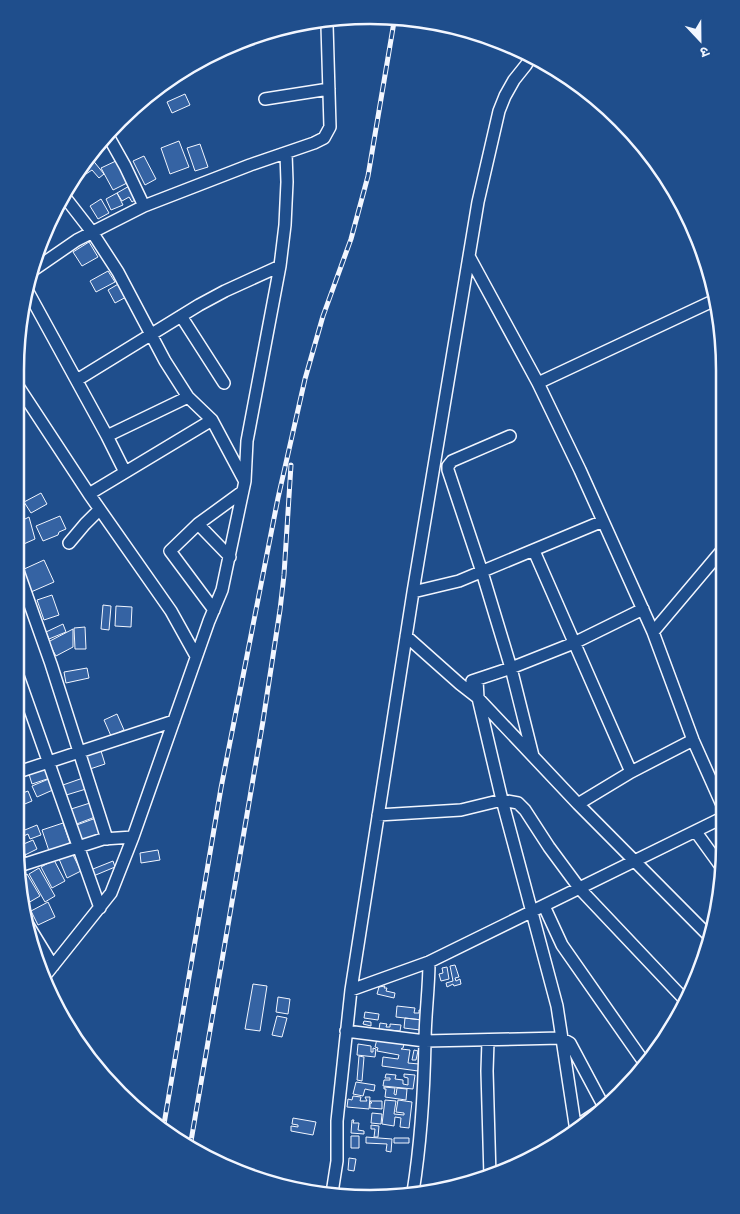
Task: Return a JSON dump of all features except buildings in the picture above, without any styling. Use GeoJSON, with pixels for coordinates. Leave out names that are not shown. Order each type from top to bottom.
{"type":"FeatureCollection","features":[{"type":"Feature","properties":{"kind":"street"},"geometry":{"type":"LineString","coordinates":[[40,266],[92,232],[144,206],[324,138],[330,128],[327,27]]}},
{"type":"Feature","properties":{"kind":"street"},"geometry":{"type":"LineString","coordinates":[[333,1188],[337,1161],[337,1121],[351,990],[413,592],[478,202],[504,96],[528,62]]}},
{"type":"Feature","properties":{"kind":"street"},"geometry":{"type":"LineString","coordinates":[[265,99],[329,89]]}},
{"type":"Feature","properties":{"kind":"street"},"geometry":{"type":"LineString","coordinates":[[111,141],[144,206]]}},
{"type":"Feature","properties":{"kind":"street"},"geometry":{"type":"LineString","coordinates":[[48,972],[111,893],[134,836],[196,656],[222,590],[244,487],[247,441],[280,266],[285,225],[286,153]]}},
{"type":"Feature","properties":{"kind":"street"},"geometry":{"type":"LineString","coordinates":[[68,201],[92,232],[118,272],[166,361],[188,397],[212,420],[244,487]]}},
{"type":"Feature","properties":{"kind":"street"},"geometry":{"type":"LineString","coordinates":[[470,258],[538,382],[580,470],[653,632],[693,740],[716,792]]}},
{"type":"Feature","properties":{"kind":"street"},"geometry":{"type":"LineString","coordinates":[[76,380],[225,291],[280,266]]}},
{"type":"Feature","properties":{"kind":"street"},"geometry":{"type":"LineString","coordinates":[[31,298],[125,472]]}},
{"type":"Feature","properties":{"kind":"street"},"geometry":{"type":"LineString","coordinates":[[538,382],[710,302]]}},
{"type":"Feature","properties":{"kind":"street"},"geometry":{"type":"LineString","coordinates":[[181,316],[224,383]]}},
{"type":"Feature","properties":{"kind":"street"},"geometry":{"type":"LineString","coordinates":[[24,395],[99,510],[171,611],[196,656]]}},
{"type":"Feature","properties":{"kind":"street"},"geometry":{"type":"LineString","coordinates":[[107,436],[188,397]]}},
{"type":"Feature","properties":{"kind":"street"},"geometry":{"type":"LineString","coordinates":[[89,494],[212,420]]}},
{"type":"Feature","properties":{"kind":"street"},"geometry":{"type":"LineString","coordinates":[[510,436],[452,461],[448,466],[449,476],[482,572],[511,668],[534,758]]}},
{"type":"Feature","properties":{"kind":"street"},"geometry":{"type":"LineString","coordinates":[[214,610],[170,551],[198,524],[244,487]]}},
{"type":"Feature","properties":{"kind":"street"},"geometry":{"type":"LineString","coordinates":[[69,543],[99,510]]}},
{"type":"Feature","properties":{"kind":"street"},"geometry":{"type":"LineString","coordinates":[[413,592],[450,584],[603,521]]}},
{"type":"Feature","properties":{"kind":"street"},"geometry":{"type":"LineString","coordinates":[[198,524],[230,557]]}},
{"type":"Feature","properties":{"kind":"street"},"geometry":{"type":"LineString","coordinates":[[534,551],[631,772]]}},
{"type":"Feature","properties":{"kind":"street"},"geometry":{"type":"LineString","coordinates":[[653,632],[716,557]]}},
{"type":"Feature","properties":{"kind":"street"},"geometry":{"type":"LineString","coordinates":[[24,587],[80,752],[107,839]]}},
{"type":"Feature","properties":{"kind":"street"},"geometry":{"type":"LineString","coordinates":[[460,684],[511,668],[574,643],[643,609]]}},
{"type":"Feature","properties":{"kind":"street"},"geometry":{"type":"LineString","coordinates":[[406,636],[478,698],[578,804],[705,932]]}},
{"type":"Feature","properties":{"kind":"street"},"geometry":{"type":"LineString","coordinates":[[477,680],[478,698],[502,800],[556,1006],[574,1124]]}},
{"type":"Feature","properties":{"kind":"street"},"geometry":{"type":"LineString","coordinates":[[24,692],[100,908]]}},
{"type":"Feature","properties":{"kind":"street"},"geometry":{"type":"LineString","coordinates":[[24,770],[174,721]]}},
{"type":"Feature","properties":{"kind":"street"},"geometry":{"type":"LineString","coordinates":[[578,804],[631,772],[693,740]]}},
{"type":"Feature","properties":{"kind":"street"},"geometry":{"type":"LineString","coordinates":[[378,815],[461,810],[502,800],[518,803],[525,810],[580,889],[681,996]]}},
{"type":"Feature","properties":{"kind":"street"},"geometry":{"type":"LineString","coordinates":[[351,990],[429,962],[716,821]]}},
{"type":"Feature","properties":{"kind":"street"},"geometry":{"type":"LineString","coordinates":[[696,832],[716,860]]}},
{"type":"Feature","properties":{"kind":"street"},"geometry":{"type":"LineString","coordinates":[[24,865],[107,839],[134,836]]}},
{"type":"Feature","properties":{"kind":"street"},"geometry":{"type":"LineString","coordinates":[[544,906],[562,945],[642,1059]]}},
{"type":"Feature","properties":{"kind":"street"},"geometry":{"type":"LineString","coordinates":[[38,941],[53,966]]}},
{"type":"Feature","properties":{"kind":"street"},"geometry":{"type":"LineString","coordinates":[[414,1187],[425,1075],[429,962]]}},
{"type":"Feature","properties":{"kind":"street"},"geometry":{"type":"LineString","coordinates":[[346,1031],[425,1042],[561,1038],[570,1043],[601,1101]]}},
{"type":"Feature","properties":{"kind":"street"},"geometry":{"type":"LineString","coordinates":[[488,1041],[490,1169]]}},
{"type":"Feature","properties":{"kind":"railway"},"geometry":{"type":"LineString","coordinates":[[164,1123],[221,788],[278,498],[305,379],[323,316],[351,239],[368,176],[394,24]]}},
{"type":"Feature","properties":{"kind":"railway"},"geometry":{"type":"LineString","coordinates":[[191,1140],[263,721],[280,610],[291,465]]}}]}
